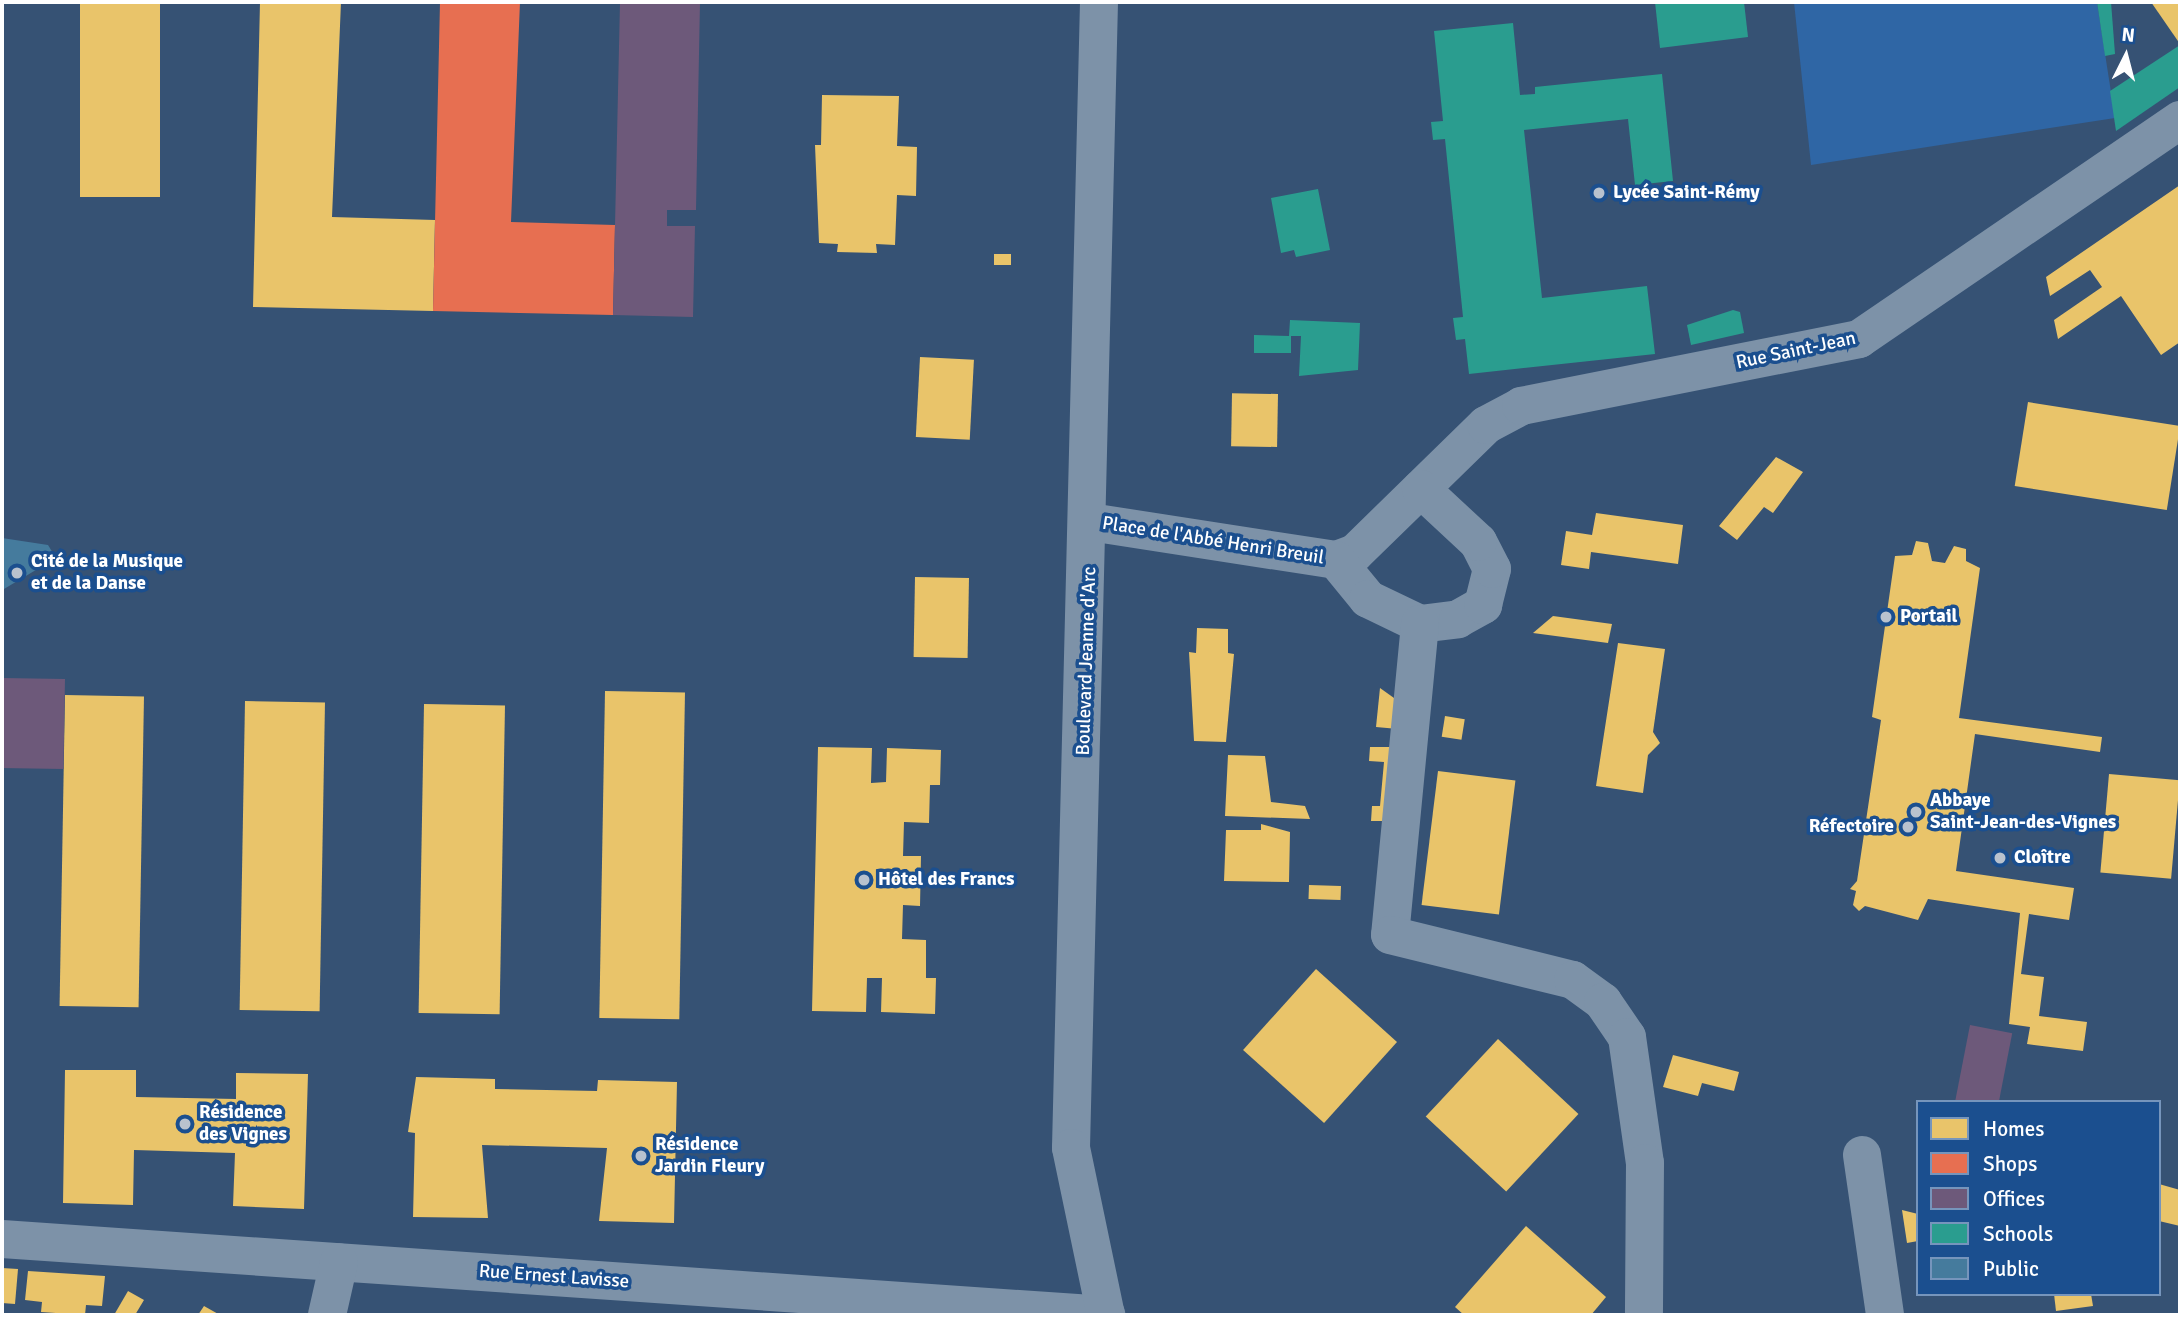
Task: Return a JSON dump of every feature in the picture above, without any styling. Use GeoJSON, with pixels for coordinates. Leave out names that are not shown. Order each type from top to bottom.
{"type":"FeatureCollection","features":[{"type":"Feature","properties":{"kind":"street","name":"Boulevard Jeanne d'Arc"},"geometry":{"type":"LineString","coordinates":[[1099,2],[1090,522],[1071,1148],[1106,1315]]}},
{"type":"Feature","properties":{"kind":"street","name":"Rue Saint-Jean"},"geometry":{"type":"LineString","coordinates":[[1421,489],[1486,425],[1521,407],[1860,339],[2180,120]]}},
{"type":"Feature","properties":{"kind":"street","name":"Place de l'Abbé Henri Breuil"},"geometry":{"type":"LineString","coordinates":[[1090,522],[1336,560],[1355,553],[1421,489]]}},
{"type":"Feature","properties":{"kind":"street"},"geometry":{"type":"LineString","coordinates":[[1421,489],[1478,542],[1492,569],[1483,605],[1458,619],[1420,624],[1390,935],[1573,980],[1603,1002],[1627,1037],[1645,1163],[1644,1315]]}},
{"type":"Feature","properties":{"kind":"street","name":"Place de l'Abbé Henri Breuil"},"geometry":{"type":"LineString","coordinates":[[1336,560],[1368,599],[1420,624]]}},
{"type":"Feature","properties":{"kind":"street"},"geometry":{"type":"LineString","coordinates":[[1862,1155],[1885,1315]]}},
{"type":"Feature","properties":{"kind":"street","name":"Rue Ernest Lavisse"},"geometry":{"type":"LineString","coordinates":[[2,1239],[1106,1315]]}},
{"type":"Feature","properties":{"kind":"street"},"geometry":{"type":"LineString","coordinates":[[337,1311],[339,1262]]}},
{"type":"Feature","properties":{"kind":"shaded area"},"geometry":{"type":"Polygon","coordinates":[[[1794,2],[2097,2],[2115,118],[1811,165],[1794,2]]]}},
{"type":"Feature","properties":{"kind":"building: Homes"},"geometry":{"type":"Polygon","coordinates":[[[80,2],[160,2],[160,197],[80,197],[80,2]]]}},
{"type":"Feature","properties":{"kind":"building: Homes"},"geometry":{"type":"Polygon","coordinates":[[[260,2],[341,2],[332,217],[435,220],[433,311],[253,307],[260,2]]]}},
{"type":"Feature","properties":{"kind":"building: Homes"},"geometry":{"type":"Polygon","coordinates":[[[2151,2],[2180,2],[2180,44],[2151,2]]]}},
{"type":"Feature","properties":{"kind":"building: Homes"},"geometry":{"type":"Polygon","coordinates":[[[822,95],[899,96],[897,146],[917,147],[916,196],[897,195],[895,245],[876,244],[877,253],[837,252],[838,244],[819,243],[815,145],[821,145],[822,95]]]}},
{"type":"Feature","properties":{"kind":"building: Homes"},"geometry":{"type":"Polygon","coordinates":[[[2180,185],[2180,342],[2161,355],[2121,296],[2058,339],[2054,320],[2102,287],[2090,270],[2050,296],[2046,277],[2180,185]]]}},
{"type":"Feature","properties":{"kind":"building: Homes"},"geometry":{"type":"Polygon","coordinates":[[[994,254],[1011,254],[1011,265],[994,265],[994,254]]]}},
{"type":"Feature","properties":{"kind":"building: Homes"},"geometry":{"type":"Polygon","coordinates":[[[920,357],[974,360],[970,440],[916,437],[920,357]]]}},
{"type":"Feature","properties":{"kind":"building: Homes"},"geometry":{"type":"Polygon","coordinates":[[[1232,393],[1278,394],[1277,447],[1231,446],[1232,393]]]}},
{"type":"Feature","properties":{"kind":"building: Homes"},"geometry":{"type":"Polygon","coordinates":[[[2028,402],[2180,426],[2167,510],[2015,486],[2028,402]]]}},
{"type":"Feature","properties":{"kind":"building: Homes"},"geometry":{"type":"Polygon","coordinates":[[[1776,457],[1803,472],[1773,513],[1764,507],[1737,540],[1719,526],[1776,457]]]}},
{"type":"Feature","properties":{"kind":"building: Homes"},"geometry":{"type":"Polygon","coordinates":[[[1596,513],[1683,525],[1678,564],[1591,552],[1589,569],[1561,565],[1566,531],[1592,535],[1596,513]]]}},
{"type":"Feature","properties":{"kind":"building: Homes","name":"Abbaye Saint-Jean-des-Vignes"},"geometry":{"type":"Polygon","coordinates":[[[1916,541],[1928,543],[1932,561],[1945,563],[1954,546],[1966,549],[1966,561],[1980,568],[1959,718],[2102,737],[2100,752],[1975,734],[1956,871],[2074,888],[2069,920],[2029,914],[2021,974],[2044,977],[2039,1016],[2087,1022],[2083,1051],[2027,1044],[2030,1027],[2009,1024],[2020,913],[1928,899],[1918,920],[1865,906],[1859,911],[1853,905],[1856,891],[1850,889],[1857,881],[1881,720],[1872,717],[1895,556],[1912,555],[1916,541]]]}},
{"type":"Feature","properties":{"kind":"building: Homes"},"geometry":{"type":"Polygon","coordinates":[[[915,577],[969,578],[968,658],[914,657],[915,577]]]}},
{"type":"Feature","properties":{"kind":"building: Homes"},"geometry":{"type":"Polygon","coordinates":[[[1553,616],[1612,624],[1608,643],[1533,633],[1553,616]]]}},
{"type":"Feature","properties":{"kind":"building: Homes"},"geometry":{"type":"Polygon","coordinates":[[[1197,628],[1228,629],[1228,653],[1234,654],[1226,742],[1194,741],[1189,652],[1196,653],[1197,628]]]}},
{"type":"Feature","properties":{"kind":"building: Homes"},"geometry":{"type":"Polygon","coordinates":[[[1618,643],[1665,649],[1653,732],[1660,743],[1648,755],[1643,793],[1596,786],[1618,643]]]}},
{"type":"Feature","properties":{"kind":"building: Homes"},"geometry":{"type":"Polygon","coordinates":[[[1380,688],[1401,703],[1398,729],[1376,727],[1380,688]]]}},
{"type":"Feature","properties":{"kind":"building: Homes"},"geometry":{"type":"Polygon","coordinates":[[[605,691],[685,692],[679,1019],[599,1018],[605,691]]]}},
{"type":"Feature","properties":{"kind":"building: Homes"},"geometry":{"type":"Polygon","coordinates":[[[65,695],[144,696],[139,1007],[60,1006],[65,695]]]}},
{"type":"Feature","properties":{"kind":"building: Homes"},"geometry":{"type":"Polygon","coordinates":[[[245,701],[325,702],[320,1011],[240,1010],[245,701]]]}},
{"type":"Feature","properties":{"kind":"building: Homes"},"geometry":{"type":"Polygon","coordinates":[[[424,704],[505,705],[500,1014],[419,1013],[424,704]]]}},
{"type":"Feature","properties":{"kind":"building: Homes"},"geometry":{"type":"Polygon","coordinates":[[[1445,716],[1465,719],[1461,740],[1442,737],[1445,716]]]}},
{"type":"Feature","properties":{"kind":"building: Homes","name":"Hôtel des Francs"},"geometry":{"type":"Polygon","coordinates":[[[818,747],[872,748],[871,783],[886,782],[887,748],[941,750],[940,785],[930,785],[929,823],[904,822],[903,856],[921,856],[920,906],[903,905],[902,939],[926,940],[926,978],[936,978],[935,1014],[881,1012],[882,978],[867,978],[866,1012],[812,1011],[818,747]]]}},
{"type":"Feature","properties":{"kind":"building: Homes"},"geometry":{"type":"Polygon","coordinates":[[[1370,747],[1397,747],[1389,821],[1371,821],[1372,806],[1380,806],[1384,762],[1369,761],[1370,747]]]}},
{"type":"Feature","properties":{"kind":"building: Homes"},"geometry":{"type":"Polygon","coordinates":[[[1228,755],[1265,756],[1271,802],[1305,806],[1310,819],[1225,816],[1228,755]]]}},
{"type":"Feature","properties":{"kind":"building: Homes"},"geometry":{"type":"Polygon","coordinates":[[[1438,771],[1515,781],[1499,914],[1422,905],[1438,771]]]}},
{"type":"Feature","properties":{"kind":"building: Homes"},"geometry":{"type":"Polygon","coordinates":[[[2109,774],[2180,780],[2171,879],[2100,873],[2109,774]]]}},
{"type":"Feature","properties":{"kind":"building: Homes"},"geometry":{"type":"Polygon","coordinates":[[[1261,824],[1290,832],[1289,882],[1224,881],[1226,830],[1261,830],[1261,824]]]}},
{"type":"Feature","properties":{"kind":"building: Homes"},"geometry":{"type":"Polygon","coordinates":[[[1309,885],[1341,886],[1340,900],[1309,899],[1309,885]]]}},
{"type":"Feature","properties":{"kind":"building: Homes"},"geometry":{"type":"Polygon","coordinates":[[[1316,969],[1397,1042],[1324,1123],[1243,1050],[1316,969]]]}},
{"type":"Feature","properties":{"kind":"building: Homes"},"geometry":{"type":"Polygon","coordinates":[[[1498,1039],[1578,1114],[1506,1192],[1426,1117],[1498,1039]]]}},
{"type":"Feature","properties":{"kind":"building: Homes"},"geometry":{"type":"Polygon","coordinates":[[[1673,1055],[1739,1072],[1734,1091],[1702,1083],[1698,1096],[1663,1087],[1673,1055]]]}},
{"type":"Feature","properties":{"kind":"building: Homes","name":"Résidence des Vignes"},"geometry":{"type":"Polygon","coordinates":[[[65,1070],[136,1070],[136,1097],[236,1099],[236,1073],[308,1074],[304,1209],[233,1206],[235,1153],[134,1150],[133,1205],[63,1203],[65,1070]]]}},
{"type":"Feature","properties":{"kind":"building: Homes","name":"Résidence Jardin Fleury"},"geometry":{"type":"Polygon","coordinates":[[[416,1077],[495,1079],[495,1089],[597,1091],[598,1080],[677,1082],[674,1223],[599,1221],[607,1148],[482,1145],[488,1218],[413,1217],[415,1133],[408,1132],[416,1077]]]}},
{"type":"Feature","properties":{"kind":"building: Homes"},"geometry":{"type":"Polygon","coordinates":[[[2161,1185],[2180,1190],[2180,1226],[2161,1221],[2161,1185]]]}},
{"type":"Feature","properties":{"kind":"building: Homes"},"geometry":{"type":"Polygon","coordinates":[[[1902,1210],[1916,1214],[1916,1241],[1907,1243],[1902,1210]]]}},
{"type":"Feature","properties":{"kind":"building: Homes"},"geometry":{"type":"Polygon","coordinates":[[[1526,1226],[1606,1297],[1591,1315],[1464,1315],[1455,1307],[1526,1226]]]}},
{"type":"Feature","properties":{"kind":"building: Homes"},"geometry":{"type":"Polygon","coordinates":[[[2,1268],[18,1269],[15,1304],[2,1303],[2,1268]]]}},
{"type":"Feature","properties":{"kind":"building: Homes"},"geometry":{"type":"Polygon","coordinates":[[[28,1271],[105,1276],[102,1306],[86,1305],[85,1315],[41,1312],[42,1302],[25,1300],[28,1271]]]}},
{"type":"Feature","properties":{"kind":"building: Homes"},"geometry":{"type":"Polygon","coordinates":[[[128,1291],[144,1300],[135,1315],[114,1315],[128,1291]]]}},
{"type":"Feature","properties":{"kind":"building: Homes"},"geometry":{"type":"Polygon","coordinates":[[[2054,1296],[2091,1296],[2093,1306],[2056,1311],[2054,1296]]]}},
{"type":"Feature","properties":{"kind":"building: Homes"},"geometry":{"type":"Polygon","coordinates":[[[204,1306],[220,1315],[198,1315],[204,1306]]]}},
{"type":"Feature","properties":{"kind":"building: Shops"},"geometry":{"type":"Polygon","coordinates":[[[440,2],[520,2],[511,222],[615,225],[613,315],[433,311],[440,2]]]}},
{"type":"Feature","properties":{"kind":"building: Offices"},"geometry":{"type":"Polygon","coordinates":[[[620,2],[700,2],[696,210],[667,210],[667,226],[695,226],[693,317],[613,315],[620,2]]]}},
{"type":"Feature","properties":{"kind":"building: Offices"},"geometry":{"type":"Polygon","coordinates":[[[2,678],[65,679],[63,769],[2,768],[2,678]]]}},
{"type":"Feature","properties":{"kind":"building: Offices"},"geometry":{"type":"Polygon","coordinates":[[[1970,1025],[2012,1033],[1999,1100],[1955,1100],[1970,1025]]]}},
{"type":"Feature","properties":{"kind":"building: Schools"},"geometry":{"type":"Polygon","coordinates":[[[1655,2],[1744,2],[1748,37],[1660,48],[1655,2]]]}},
{"type":"Feature","properties":{"kind":"building: Schools"},"geometry":{"type":"Polygon","coordinates":[[[2097,2],[2111,2],[2115,54],[2105,56],[2097,2]]]}},
{"type":"Feature","properties":{"kind":"building: Schools"},"geometry":{"type":"Polygon","coordinates":[[[1513,23],[1520,95],[1535,94],[1535,87],[1662,74],[1673,181],[1635,185],[1628,119],[1524,130],[1542,298],[1647,286],[1655,354],[1469,374],[1465,339],[1456,340],[1453,318],[1463,317],[1445,139],[1433,140],[1431,122],[1443,121],[1434,31],[1513,23]]]}},
{"type":"Feature","properties":{"kind":"building: Schools"},"geometry":{"type":"Polygon","coordinates":[[[2180,45],[2180,87],[2116,131],[2110,91],[2180,45]]]}},
{"type":"Feature","properties":{"kind":"building: Schools"},"geometry":{"type":"Polygon","coordinates":[[[1318,189],[1330,250],[1296,257],[1294,250],[1281,253],[1271,198],[1318,189]]]}},
{"type":"Feature","properties":{"kind":"building: Schools"},"geometry":{"type":"Polygon","coordinates":[[[1733,310],[1740,312],[1744,333],[1691,345],[1687,325],[1733,310]]]}},
{"type":"Feature","properties":{"kind":"building: Schools"},"geometry":{"type":"Polygon","coordinates":[[[1290,320],[1360,323],[1358,370],[1299,376],[1301,336],[1291,336],[1291,353],[1254,353],[1254,335],[1289,336],[1290,320]]]}},
{"type":"Feature","properties":{"kind":"building: Public","name":"Cité de la Musique et de la Danse"},"geometry":{"type":"Polygon","coordinates":[[[2,538],[48,545],[56,558],[4,589],[2,538]]]}},
{"type":"Feature","properties":{"kind":"place","name":"Lycée Saint-Rémy"},"geometry":{"type":"Point","coordinates":[1599,193]}},
{"type":"Feature","properties":{"kind":"place","name":"Cité de la Musique et de la Danse"},"geometry":{"type":"Point","coordinates":[17,573]}},
{"type":"Feature","properties":{"kind":"place","name":"Portail"},"geometry":{"type":"Point","coordinates":[1886,617]}},
{"type":"Feature","properties":{"kind":"place","name":"Abbaye Saint-Jean-des-Vignes"},"geometry":{"type":"Point","coordinates":[1916,812]}},
{"type":"Feature","properties":{"kind":"place","name":"Réfectoire"},"geometry":{"type":"Point","coordinates":[1908,827]}},
{"type":"Feature","properties":{"kind":"place","name":"Cloître"},"geometry":{"type":"Point","coordinates":[2000,858]}},
{"type":"Feature","properties":{"kind":"place","name":"Hôtel des Francs"},"geometry":{"type":"Point","coordinates":[864,880]}},
{"type":"Feature","properties":{"kind":"place","name":"Résidence des Vignes"},"geometry":{"type":"Point","coordinates":[185,1124]}},
{"type":"Feature","properties":{"kind":"place","name":"Résidence Jardin Fleury"},"geometry":{"type":"Point","coordinates":[641,1156]}}]}
